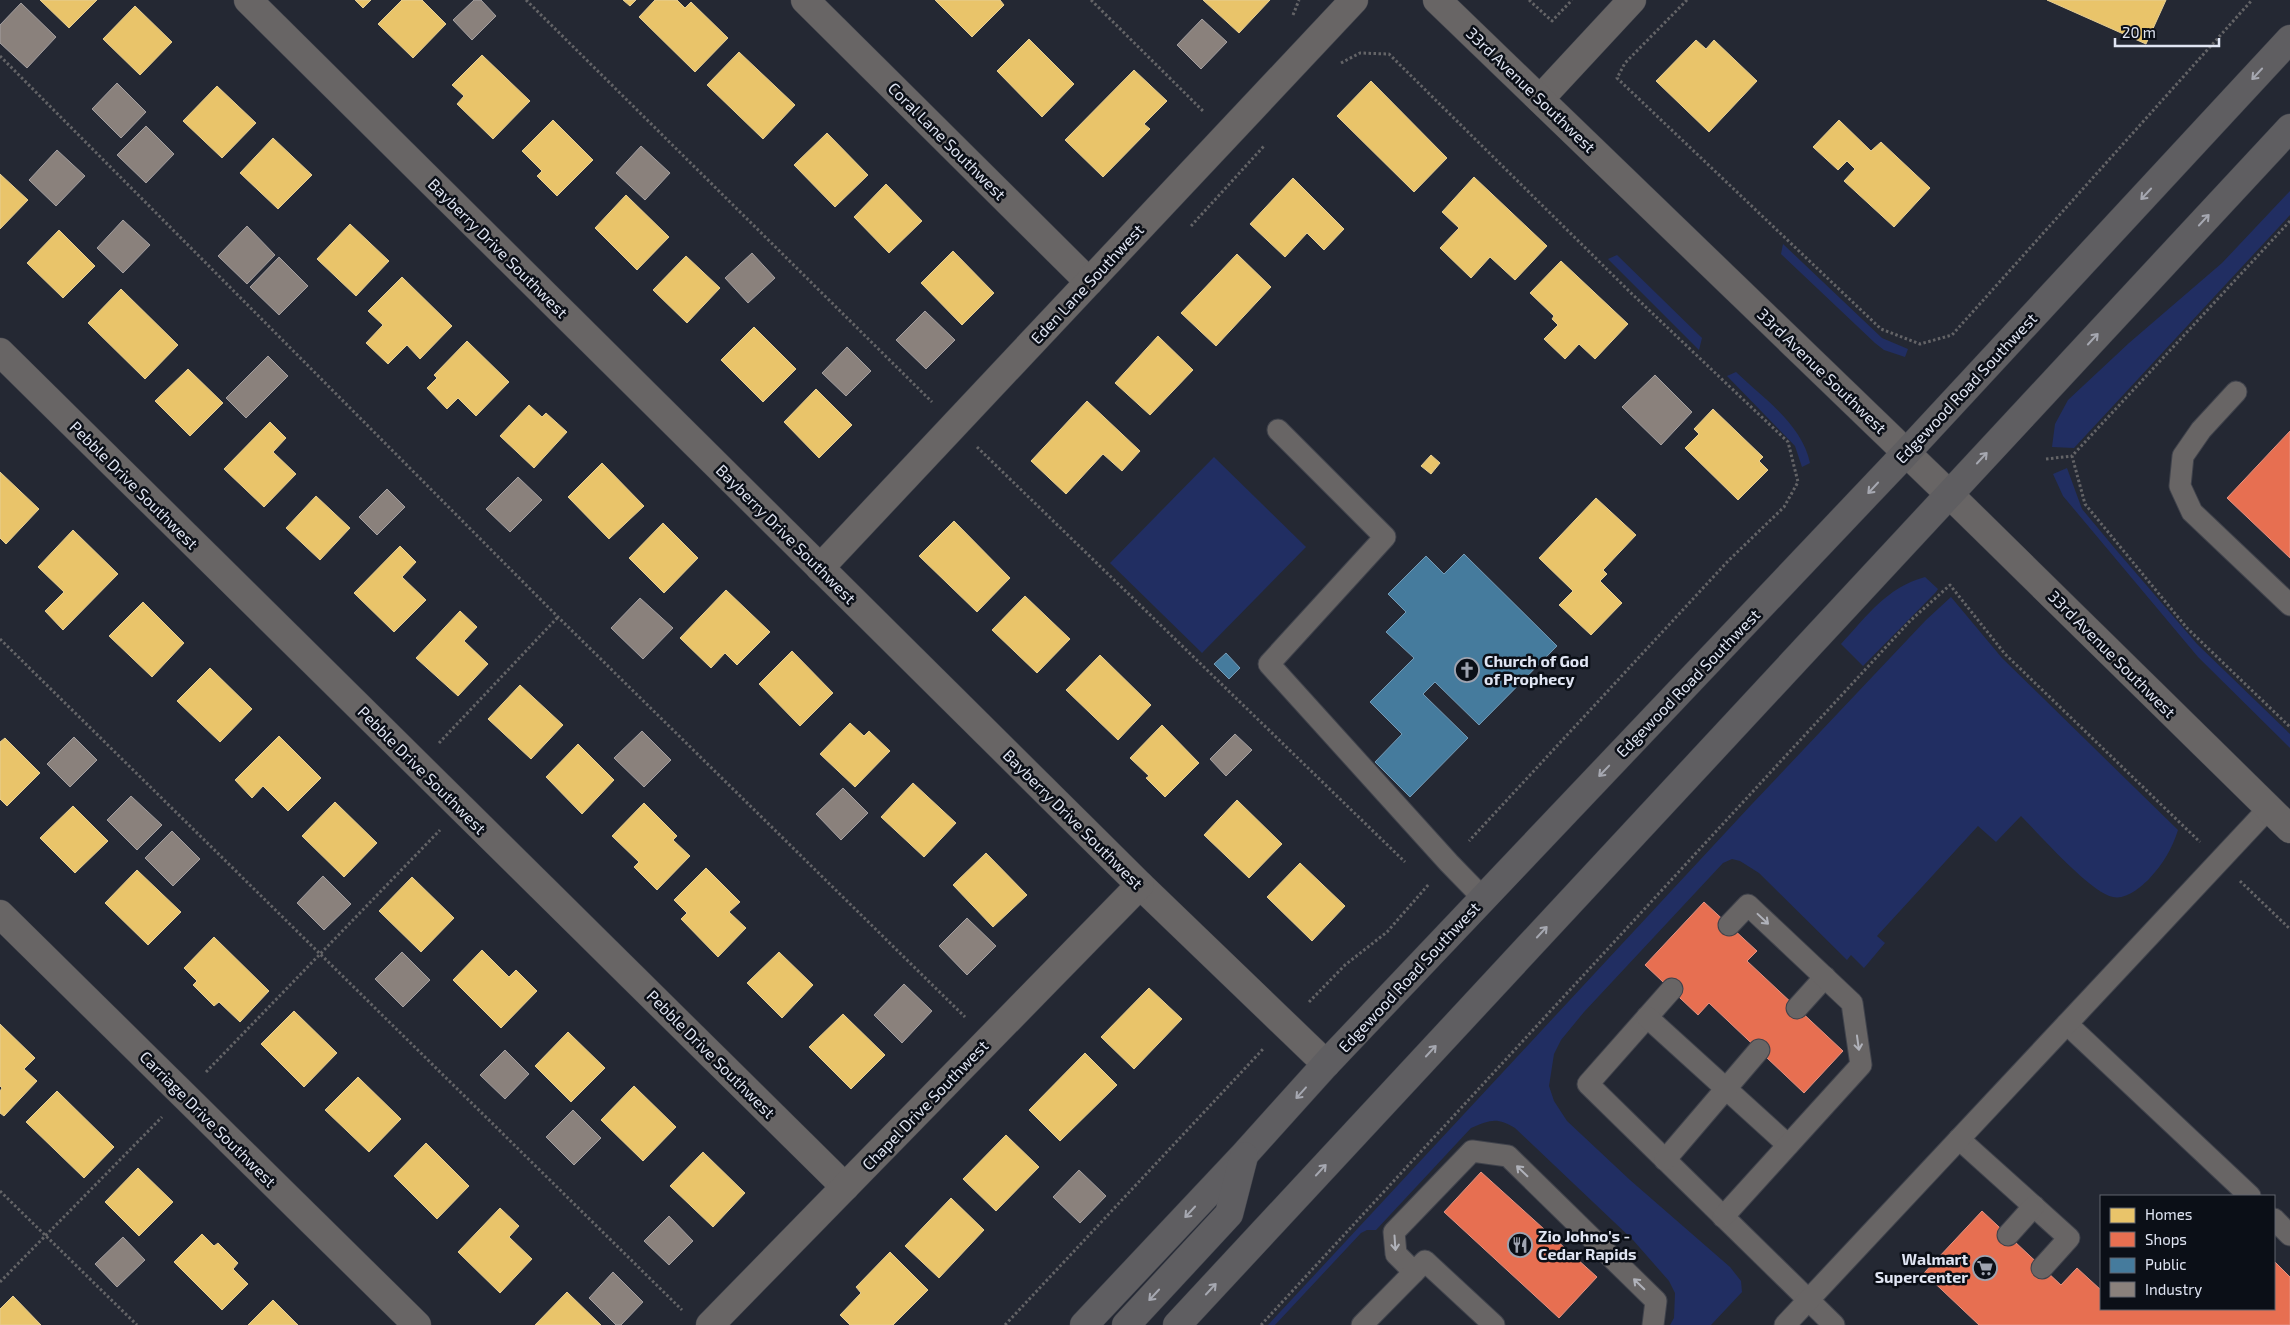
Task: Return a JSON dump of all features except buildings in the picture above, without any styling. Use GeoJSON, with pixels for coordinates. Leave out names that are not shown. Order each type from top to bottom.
{"type":"FeatureCollection","features":[{"type":"Feature","properties":{"kind":"main road","name":"Edgewood Road Southwest"},"geometry":{"type":"LineString","coordinates":[[1084,1325],[1244,1155],[1326,1064],[1906,453],[2290,39]]}},
{"type":"Feature","properties":{"kind":"main road"},"geometry":{"type":"LineString","coordinates":[[1177,1325],[1948,493],[2290,128]]}},
{"type":"Feature","properties":{"kind":"main road"},"geometry":{"type":"LineString","coordinates":[[1126,1325],[1229,1214],[1244,1155]]}},
{"type":"Feature","properties":{"kind":"street","name":"Bayberry Drive Southwest"},"geometry":{"type":"LineString","coordinates":[[248,0],[1140,885],[1326,1064]]}},
{"type":"Feature","properties":{"kind":"street","name":"Coral Lane Southwest"},"geometry":{"type":"LineString","coordinates":[[805,0],[1089,282]]}},
{"type":"Feature","properties":{"kind":"street","name":"Eden Lane Southwest"},"geometry":{"type":"LineString","coordinates":[[820,568],[1354,0]]}},
{"type":"Feature","properties":{"kind":"street","name":"33rd Avenue Southwest"},"geometry":{"type":"LineString","coordinates":[[1437,0],[1948,493],[2290,829]]}},
{"type":"Feature","properties":{"kind":"street"},"geometry":{"type":"LineString","coordinates":[[1540,99],[1632,0]]}},
{"type":"Feature","properties":{"kind":"street","name":"Pebble Drive Southwest"},"geometry":{"type":"LineString","coordinates":[[0,352],[845,1187]]}},
{"type":"Feature","properties":{"kind":"street","name":"Chapel Drive Southwest"},"geometry":{"type":"LineString","coordinates":[[710,1325],[1140,885]]}},
{"type":"Feature","properties":{"kind":"street","name":"Carriage Drive Southwest"},"geometry":{"type":"LineString","coordinates":[[0,914],[417,1325]]}},
{"type":"Feature","properties":{"kind":"lane"},"geometry":{"type":"LineString","coordinates":[[2236,392],[2201,430],[2183,456],[2180,486],[2192,512],[2290,605]]}},
{"type":"Feature","properties":{"kind":"lane"},"geometry":{"type":"LineString","coordinates":[[1278,430],[1385,537],[1269,664],[1483,898]]}},
{"type":"Feature","properties":{"kind":"lane"},"geometry":{"type":"LineString","coordinates":[[1785,1325],[2269,808]]}},
{"type":"Feature","properties":{"kind":"lane"},"geometry":{"type":"LineString","coordinates":[[1723,1217],[1861,1065],[1852,1003],[1748,905],[1729,925]]}},
{"type":"Feature","properties":{"kind":"lane"},"geometry":{"type":"LineString","coordinates":[[1796,1008],[1825,977]]}},
{"type":"Feature","properties":{"kind":"lane"},"geometry":{"type":"LineString","coordinates":[[1672,989],[1588,1084],[1834,1325]]}},
{"type":"Feature","properties":{"kind":"lane"},"geometry":{"type":"LineString","coordinates":[[1647,1017],[1788,1145]]}},
{"type":"Feature","properties":{"kind":"lane"},"geometry":{"type":"LineString","coordinates":[[2067,1024],[2249,1195]]}},
{"type":"Feature","properties":{"kind":"lane"},"geometry":{"type":"LineString","coordinates":[[1665,1160],[1759,1050]]}},
{"type":"Feature","properties":{"kind":"lane"},"geometry":{"type":"LineString","coordinates":[[1959,1139],[2069,1238],[2042,1268]]}},
{"type":"Feature","properties":{"kind":"lane"},"geometry":{"type":"LineString","coordinates":[[1414,1272],[1396,1254],[1394,1232],[1472,1151],[1508,1156],[1656,1302],[1652,1325]]}},
{"type":"Feature","properties":{"kind":"lane"},"geometry":{"type":"LineString","coordinates":[[2008,1235],[2034,1206]]}},
{"type":"Feature","properties":{"kind":"lane"},"geometry":{"type":"LineString","coordinates":[[2275,1220],[2290,1234]]}},
{"type":"Feature","properties":{"kind":"lane"},"geometry":{"type":"LineString","coordinates":[[1362,1325],[1424,1261],[1494,1325]]}},
{"type":"Feature","properties":{"kind":"path"},"geometry":{"type":"LineString","coordinates":[[1091,0],[1228,135]]}},
{"type":"Feature","properties":{"kind":"path"},"geometry":{"type":"LineString","coordinates":[[1529,0],[1552,21],[1572,0]]}},
{"type":"Feature","properties":{"kind":"path"},"geometry":{"type":"LineString","coordinates":[[1687,0],[1625,63],[1617,78],[1881,329],[1920,344],[1952,335],[2252,0]]}},
{"type":"Feature","properties":{"kind":"path"},"geometry":{"type":"LineString","coordinates":[[1006,1325],[1345,965],[1387,932],[1728,561],[1784,508],[1798,482],[1788,442],[1631,293],[1389,54],[1360,53],[1340,63]]}},
{"type":"Feature","properties":{"kind":"path"},"geometry":{"type":"LineString","coordinates":[[0,56],[558,617],[989,1040]]}},
{"type":"Feature","properties":{"kind":"path"},"geometry":{"type":"LineString","coordinates":[[1191,226],[1268,141]]}},
{"type":"Feature","properties":{"kind":"path"},"geometry":{"type":"LineString","coordinates":[[2046,459],[2072,456]]}},
{"type":"Feature","properties":{"kind":"path"},"geometry":{"type":"LineString","coordinates":[[418,765],[558,617]]}},
{"type":"Feature","properties":{"kind":"path"},"geometry":{"type":"LineString","coordinates":[[0,639],[684,1311]]}},
{"type":"Feature","properties":{"kind":"path"},"geometry":{"type":"LineString","coordinates":[[0,1282],[184,1095],[461,808]]}},
{"type":"Feature","properties":{"kind":"path"},"geometry":{"type":"LineString","coordinates":[[0,1191],[137,1325]]}},
{"type":"Feature","properties":{"kind":"shaded area"},"geometry":{"type":"Polygon","coordinates":[[[2290,191],[2290,215],[2074,448],[2052,447],[2055,424],[2068,400],[2129,343],[2222,263],[2290,191]]]}},
{"type":"Feature","properties":{"kind":"shaded area"},"geometry":{"type":"Polygon","coordinates":[[[1783,244],[1882,338],[1908,349],[1905,357],[1884,350],[1875,343],[1781,254],[1783,244]]]}},
{"type":"Feature","properties":{"kind":"shaded area"},"geometry":{"type":"Polygon","coordinates":[[[1617,255],[1702,338],[1699,350],[1608,259],[1617,255]]]}},
{"type":"Feature","properties":{"kind":"shaded area"},"geometry":{"type":"Polygon","coordinates":[[[1736,372],[1790,424],[1806,449],[1810,463],[1802,467],[1795,446],[1727,376],[1736,372]]]}},
{"type":"Feature","properties":{"kind":"shaded area"},"geometry":{"type":"Polygon","coordinates":[[[1214,457],[1306,547],[1202,653],[1110,563],[1214,457]]]}},
{"type":"Feature","properties":{"kind":"shaded area"},"geometry":{"type":"Polygon","coordinates":[[[2067,468],[2082,509],[2197,644],[2290,734],[2290,748],[2198,657],[2063,496],[2053,474],[2067,468]]]}},
{"type":"Feature","properties":{"kind":"shaded area"},"geometry":{"type":"Polygon","coordinates":[[[1925,577],[1938,589],[1936,592],[1863,666],[1841,644],[1888,595],[1911,582],[1925,577]]]}},
{"type":"Feature","properties":{"kind":"shaded area"},"geometry":{"type":"Polygon","coordinates":[[[1951,597],[2002,658],[2178,830],[2173,844],[2159,868],[2149,879],[2128,895],[2113,897],[2103,893],[2079,874],[2021,816],[1996,842],[1978,826],[1877,936],[1885,943],[1864,968],[1851,955],[1847,960],[1759,873],[1740,861],[1732,859],[1723,863],[1584,1012],[1561,1040],[1554,1054],[1549,1086],[1554,1101],[1567,1121],[1630,1180],[1730,1267],[1741,1281],[1742,1292],[1711,1325],[1670,1325],[1674,1318],[1675,1293],[1669,1281],[1633,1240],[1515,1128],[1503,1122],[1493,1121],[1471,1128],[1376,1230],[1367,1230],[1361,1233],[1275,1325],[1268,1325],[1752,804],[1926,620],[1951,597]]]}},
{"type":"Feature","properties":{"kind":"place","name":"Church of God of Prophecy"},"geometry":{"type":"Point","coordinates":[1467,670]}},
{"type":"Feature","properties":{"kind":"place","name":"Zio Johno's - Cedar Rapids"},"geometry":{"type":"Point","coordinates":[1520,1245]}},
{"type":"Feature","properties":{"kind":"place","name":"Walmart Supercenter"},"geometry":{"type":"Point","coordinates":[1985,1268]}}]}
